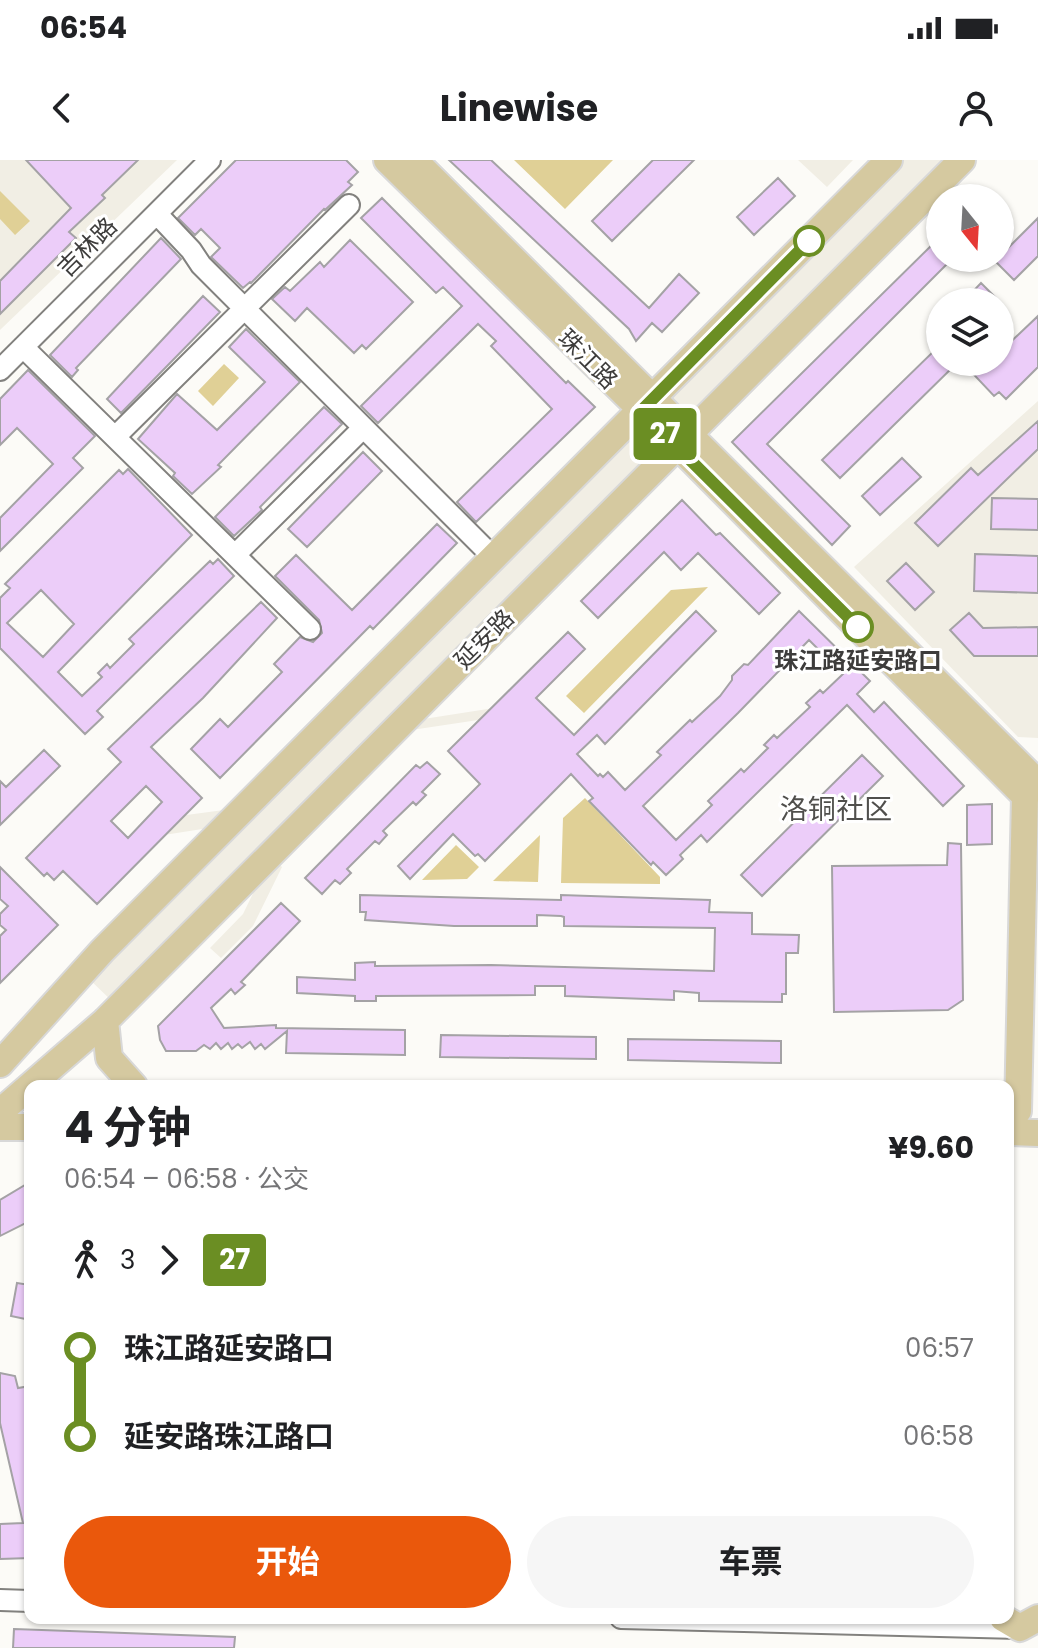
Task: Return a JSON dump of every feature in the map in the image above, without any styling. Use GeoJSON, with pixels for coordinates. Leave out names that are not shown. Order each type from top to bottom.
{"type":"FeatureCollection","features":[{"type":"Feature","properties":{"kind":"main road","name":"珠江路"},"geometry":{"type":"LineString","coordinates":[[387,160],[648,404]]}},
{"type":"Feature","properties":{"kind":"main road","name":"珠江路"},"geometry":{"type":"LineString","coordinates":[[414,160],[648,404],[1034,787]]}},
{"type":"Feature","properties":{"kind":"main road"},"geometry":{"type":"LineString","coordinates":[[0,1064],[102,951],[889,160]]}},
{"type":"Feature","properties":{"kind":"main road","name":"延安路"},"geometry":{"type":"LineString","coordinates":[[41,1080],[105,1021],[962,160]]}},
{"type":"Feature","properties":{"kind":"main road"},"geometry":{"type":"LineString","coordinates":[[1034,787],[1016,1117],[1038,1133]]}},
{"type":"Feature","properties":{"kind":"main road"},"geometry":{"type":"LineString","coordinates":[[105,1021],[109,1058],[129,1080]]}},
{"type":"Feature","properties":{"kind":"main road","name":"延安路"},"geometry":{"type":"LineString","coordinates":[[7,1112],[24,1096]]}},
{"type":"Feature","properties":{"kind":"main road"},"geometry":{"type":"LineString","coordinates":[[7,1112],[24,1123]]}},
{"type":"Feature","properties":{"kind":"street","name":"吉林路"},"geometry":{"type":"LineString","coordinates":[[0,370],[210,160]]}},
{"type":"Feature","properties":{"kind":"street"},"geometry":{"type":"LineString","coordinates":[[115,437],[349,205]]}},
{"type":"Feature","properties":{"kind":"street"},"geometry":{"type":"LineString","coordinates":[[157,214],[244,309],[493,557]]}},
{"type":"Feature","properties":{"kind":"street"},"geometry":{"type":"LineString","coordinates":[[23,347],[310,629]]}},
{"type":"Feature","properties":{"kind":"street"},"geometry":{"type":"LineString","coordinates":[[235,555],[363,428]]}},
{"type":"Feature","properties":{"kind":"street"},"geometry":{"type":"LineString","coordinates":[[0,1588],[24,1589]]}},
{"type":"Feature","properties":{"kind":"street"},"geometry":{"type":"LineString","coordinates":[[0,1600],[24,1601]]}},
{"type":"Feature","properties":{"kind":"shaded area"},"geometry":{"type":"Polygon","coordinates":[[[0,160],[177,160],[0,330],[0,160]]]}},
{"type":"Feature","properties":{"kind":"shaded area"},"geometry":{"type":"Polygon","coordinates":[[[514,160],[613,160],[565,209],[514,160]]]}},
{"type":"Feature","properties":{"kind":"shaded area"},"geometry":{"type":"Polygon","coordinates":[[[798,160],[853,160],[827,187],[798,160]]]}},
{"type":"Feature","properties":{"kind":"shaded area"},"geometry":{"type":"Polygon","coordinates":[[[891,160],[957,160],[934,184],[926,184],[926,192],[417,720],[494,708],[498,717],[405,731],[269,855],[282,867],[253,926],[221,958],[210,948],[243,914],[263,873],[118,1007],[84,974],[215,827],[164,835],[164,818],[224,810],[891,160]]]}},
{"type":"Feature","properties":{"kind":"shaded area"},"geometry":{"type":"Polygon","coordinates":[[[0,191],[30,221],[15,235],[0,219],[0,191]]]}},
{"type":"Feature","properties":{"kind":"shaded area"},"geometry":{"type":"Polygon","coordinates":[[[224,364],[239,378],[213,406],[198,391],[224,364]]]}},
{"type":"Feature","properties":{"kind":"shaded area"},"geometry":{"type":"Polygon","coordinates":[[[1038,401],[1038,738],[1018,737],[854,567],[1038,401]]]}},
{"type":"Feature","properties":{"kind":"shaded area"},"geometry":{"type":"Polygon","coordinates":[[[708,587],[584,713],[566,696],[671,590],[708,587]]]}},
{"type":"Feature","properties":{"kind":"shaded area"},"geometry":{"type":"Polygon","coordinates":[[[585,798],[660,877],[660,884],[561,883],[563,818],[585,798]]]}},
{"type":"Feature","properties":{"kind":"shaded area"},"geometry":{"type":"Polygon","coordinates":[[[540,835],[538,882],[493,881],[540,835]]]}},
{"type":"Feature","properties":{"kind":"shaded area"},"geometry":{"type":"Polygon","coordinates":[[[456,845],[479,867],[467,879],[422,880],[456,845]]]}},
{"type":"Feature","properties":{"kind":"building"},"geometry":{"type":"Polygon","coordinates":[[[26,160],[138,160],[102,195],[105,198],[69,232],[76,238],[0,314],[0,281],[71,208],[26,160]]]}},
{"type":"Feature","properties":{"kind":"building"},"geometry":{"type":"Polygon","coordinates":[[[236,160],[346,160],[358,172],[348,182],[352,185],[243,288],[211,257],[220,248],[201,229],[195,235],[178,218],[236,160]]]}},
{"type":"Feature","properties":{"kind":"building"},"geometry":{"type":"Polygon","coordinates":[[[449,160],[491,160],[649,308],[679,274],[699,293],[662,332],[652,323],[636,341],[629,329],[449,160]]]}},
{"type":"Feature","properties":{"kind":"building"},"geometry":{"type":"Polygon","coordinates":[[[653,160],[694,160],[612,241],[592,221],[653,160]]]}},
{"type":"Feature","properties":{"kind":"building"},"geometry":{"type":"Polygon","coordinates":[[[778,178],[795,196],[754,235],[737,217],[778,178]]]}},
{"type":"Feature","properties":{"kind":"building"},"geometry":{"type":"Polygon","coordinates":[[[382,198],[566,383],[568,381],[595,407],[476,522],[457,502],[552,409],[491,346],[496,341],[478,324],[378,423],[361,406],[462,306],[443,287],[436,293],[361,218],[382,198]]]}},
{"type":"Feature","properties":{"kind":"building"},"geometry":{"type":"Polygon","coordinates":[[[1038,218],[1038,256],[1014,280],[1006,272],[1014,272],[1014,242],[1038,218]]]}},
{"type":"Feature","properties":{"kind":"building"},"geometry":{"type":"Polygon","coordinates":[[[161,238],[181,259],[76,368],[78,370],[72,377],[50,355],[161,238]]]}},
{"type":"Feature","properties":{"kind":"building"},"geometry":{"type":"Polygon","coordinates":[[[350,240],[413,302],[366,349],[362,345],[354,353],[307,308],[295,321],[272,299],[285,287],[290,291],[320,262],[324,267],[350,240]]]}},
{"type":"Feature","properties":{"kind":"building"},"geometry":{"type":"Polygon","coordinates":[[[926,251],[926,272],[939,272],[767,444],[850,526],[832,545],[732,442],[926,251]]]}},
{"type":"Feature","properties":{"kind":"building"},"geometry":{"type":"Polygon","coordinates":[[[203,296],[220,312],[121,413],[107,399],[203,296]]]}},
{"type":"Feature","properties":{"kind":"building"},"geometry":{"type":"Polygon","coordinates":[[[1038,316],[1038,367],[1006,399],[999,392],[994,396],[975,376],[1014,376],[1014,339],[1038,316]]]}},
{"type":"Feature","properties":{"kind":"building"},"geometry":{"type":"Polygon","coordinates":[[[246,329],[300,382],[192,494],[173,476],[175,473],[138,439],[177,394],[217,430],[265,382],[229,347],[246,329]]]}},
{"type":"Feature","properties":{"kind":"building"},"geometry":{"type":"Polygon","coordinates":[[[926,359],[926,376],[944,376],[840,478],[822,460],[926,359]]]}},
{"type":"Feature","properties":{"kind":"building"},"geometry":{"type":"Polygon","coordinates":[[[28,370],[95,436],[73,458],[83,468],[0,551],[0,518],[53,464],[17,428],[0,445],[0,399],[28,370]]]}},
{"type":"Feature","properties":{"kind":"building"},"geometry":{"type":"Polygon","coordinates":[[[324,407],[342,424],[234,536],[215,517],[324,407]]]}},
{"type":"Feature","properties":{"kind":"building"},"geometry":{"type":"Polygon","coordinates":[[[1038,421],[1038,449],[938,546],[915,523],[971,468],[978,475],[1038,421]]]}},
{"type":"Feature","properties":{"kind":"building"},"geometry":{"type":"Polygon","coordinates":[[[363,452],[382,471],[307,547],[288,529],[363,452]]]}},
{"type":"Feature","properties":{"kind":"building"},"geometry":{"type":"Polygon","coordinates":[[[902,458],[921,477],[880,515],[862,496],[902,458]]]}},
{"type":"Feature","properties":{"kind":"building"},"geometry":{"type":"Polygon","coordinates":[[[128,469],[192,535],[58,672],[82,696],[102,677],[98,673],[107,664],[110,668],[134,644],[129,639],[210,561],[213,564],[218,559],[234,576],[97,711],[103,717],[85,734],[0,648],[0,598],[10,588],[5,584],[119,470],[123,474],[128,469]],[[41,590],[7,623],[43,657],[74,624],[41,590]]]}},
{"type":"Feature","properties":{"kind":"building"},"geometry":{"type":"Polygon","coordinates":[[[992,498],[1038,499],[1038,530],[991,529],[992,498]]]}},
{"type":"Feature","properties":{"kind":"building"},"geometry":{"type":"Polygon","coordinates":[[[682,500],[780,593],[759,614],[698,553],[681,570],[664,552],[598,618],[581,601],[682,500]]]}},
{"type":"Feature","properties":{"kind":"building"},"geometry":{"type":"Polygon","coordinates":[[[437,524],[457,543],[220,778],[191,749],[220,719],[228,727],[282,672],[274,664],[300,637],[313,642],[322,633],[319,620],[275,576],[296,555],[352,610],[437,524]]]}},
{"type":"Feature","properties":{"kind":"building"},"geometry":{"type":"Polygon","coordinates":[[[975,554],[1038,556],[1038,593],[974,591],[975,554]]]}},
{"type":"Feature","properties":{"kind":"building"},"geometry":{"type":"Polygon","coordinates":[[[906,563],[934,592],[915,610],[887,581],[906,563]]]}},
{"type":"Feature","properties":{"kind":"building"},"geometry":{"type":"Polygon","coordinates":[[[261,602],[277,618],[203,698],[151,747],[202,798],[97,904],[63,871],[54,880],[47,873],[44,876],[26,858],[121,762],[108,749],[261,602]],[[146,786],[111,821],[128,838],[162,802],[146,786]]]}},
{"type":"Feature","properties":{"kind":"building"},"geometry":{"type":"Polygon","coordinates":[[[696,611],[716,631],[605,744],[597,735],[577,754],[598,776],[603,777],[608,772],[625,790],[661,755],[657,752],[720,696],[732,676],[744,664],[748,665],[799,611],[870,681],[857,694],[874,712],[884,702],[964,786],[943,806],[847,705],[707,842],[701,835],[680,855],[683,859],[666,875],[653,862],[651,865],[589,801],[593,798],[571,774],[485,861],[478,854],[475,856],[453,834],[410,879],[398,866],[480,784],[448,751],[568,632],[585,649],[536,698],[574,735],[696,611]],[[809,640],[643,806],[676,840],[712,805],[708,801],[768,748],[764,745],[774,735],[777,738],[810,707],[806,703],[820,690],[823,693],[843,674],[809,640]]]}},
{"type":"Feature","properties":{"kind":"building"},"geometry":{"type":"Polygon","coordinates":[[[969,613],[983,628],[1038,627],[1038,656],[974,656],[950,630],[969,613]]]}},
{"type":"Feature","properties":{"kind":"building"},"geometry":{"type":"Polygon","coordinates":[[[44,750],[60,766],[0,825],[0,781],[6,787],[44,750]]]}},
{"type":"Feature","properties":{"kind":"building"},"geometry":{"type":"Polygon","coordinates":[[[862,755],[883,776],[762,896],[741,875],[862,755]]]}},
{"type":"Feature","properties":{"kind":"building"},"geometry":{"type":"Polygon","coordinates":[[[427,762],[440,774],[422,792],[426,795],[416,805],[413,802],[383,831],[387,835],[379,844],[375,841],[347,869],[351,873],[340,884],[335,880],[322,894],[305,878],[416,765],[420,768],[427,762]]]}},
{"type":"Feature","properties":{"kind":"building"},"geometry":{"type":"Polygon","coordinates":[[[992,804],[992,844],[967,845],[967,805],[992,804]]]}},
{"type":"Feature","properties":{"kind":"building"},"geometry":{"type":"Polygon","coordinates":[[[948,843],[961,844],[963,1000],[948,1010],[834,1012],[832,866],[947,865],[948,843]]]}},
{"type":"Feature","properties":{"kind":"building"},"geometry":{"type":"Polygon","coordinates":[[[0,867],[58,925],[0,983],[0,936],[6,930],[0,925],[0,914],[8,906],[0,899],[0,867]]]}},
{"type":"Feature","properties":{"kind":"building"},"geometry":{"type":"Polygon","coordinates":[[[360,895],[561,900],[561,895],[710,900],[709,912],[752,913],[752,934],[799,935],[798,953],[786,953],[786,994],[782,994],[782,1002],[699,1001],[699,993],[674,991],[674,1000],[565,996],[565,986],[535,986],[535,995],[376,996],[376,1001],[355,1001],[355,996],[297,993],[297,977],[355,980],[355,963],[375,962],[375,966],[491,965],[714,971],[715,928],[564,926],[564,917],[537,915],[537,926],[454,926],[365,920],[366,912],[360,912],[360,895]]]}},
{"type":"Feature","properties":{"kind":"building"},"geometry":{"type":"Polygon","coordinates":[[[281,903],[300,921],[241,982],[245,985],[235,994],[231,989],[211,1008],[224,1028],[276,1025],[276,1028],[405,1030],[405,1055],[286,1053],[287,1031],[265,1049],[261,1044],[255,1049],[250,1042],[242,1048],[238,1044],[232,1049],[228,1043],[221,1049],[216,1043],[210,1049],[204,1045],[196,1051],[166,1051],[158,1026],[281,903]]]}},
{"type":"Feature","properties":{"kind":"building"},"geometry":{"type":"Polygon","coordinates":[[[441,1035],[596,1037],[596,1059],[440,1057],[441,1035]]]}},
{"type":"Feature","properties":{"kind":"building"},"geometry":{"type":"Polygon","coordinates":[[[628,1039],[781,1041],[781,1063],[628,1060],[628,1039]]]}},
{"type":"Feature","properties":{"kind":"building"},"geometry":{"type":"Polygon","coordinates":[[[24,1186],[24,1224],[0,1236],[0,1200],[24,1186]]]}},
{"type":"Feature","properties":{"kind":"building"},"geometry":{"type":"Polygon","coordinates":[[[17,1283],[24,1284],[24,1319],[11,1316],[17,1283]]]}},
{"type":"Feature","properties":{"kind":"building"},"geometry":{"type":"Polygon","coordinates":[[[0,1373],[15,1376],[18,1388],[24,1387],[24,1558],[0,1559],[0,1524],[23,1523],[0,1423],[0,1373]]]}},
{"type":"Feature","properties":{"kind":"building"},"geometry":{"type":"Polygon","coordinates":[[[14,1629],[235,1637],[234,1648],[13,1648],[14,1629]]]}},
{"type":"Feature","properties":{"kind":"bus line","name":"27"},"geometry":{"type":"LineString","coordinates":[[809,241],[641,411],[858,627]]}},
{"type":"Feature","properties":{"kind":"place","name":"珠江路延安路口"},"geometry":{"type":"Point","coordinates":[858,627]}},
{"type":"Feature","properties":{"kind":"district","name":"洛铜社区"},"geometry":{"type":"Point","coordinates":[836,809]}}]}
